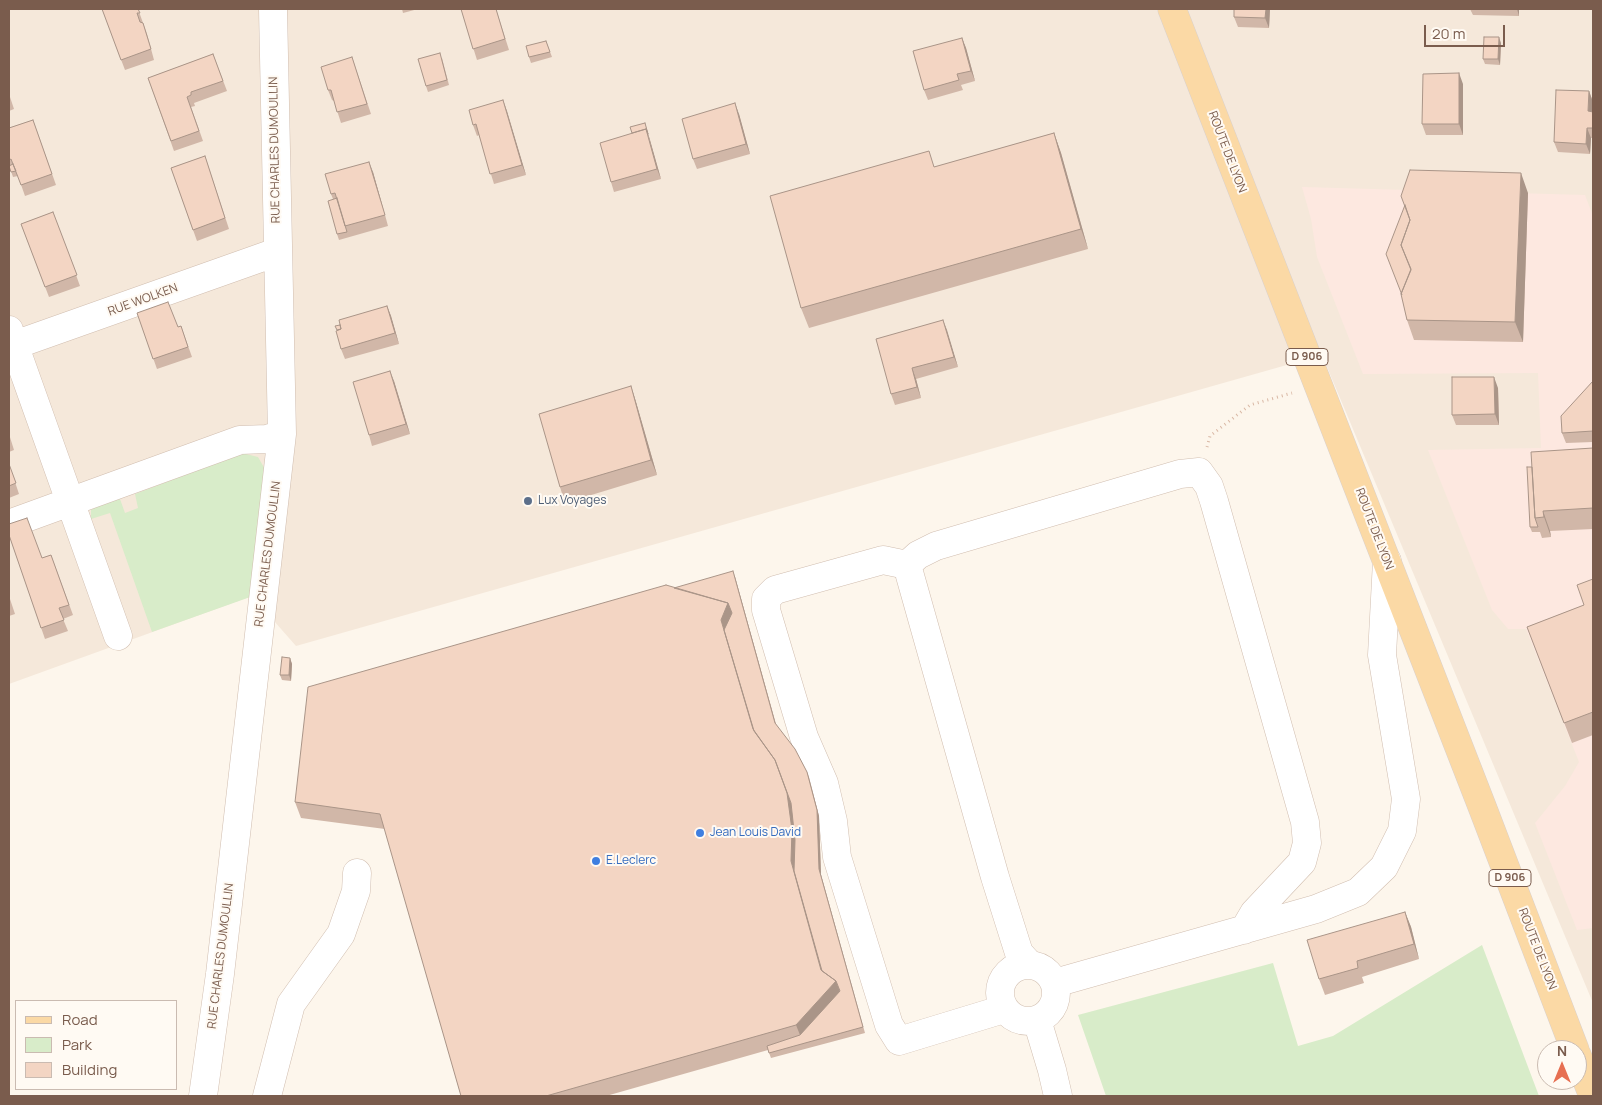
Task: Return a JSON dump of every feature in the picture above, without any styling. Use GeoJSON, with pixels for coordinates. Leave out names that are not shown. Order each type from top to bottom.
{"type":"FeatureCollection","features":[{"type":"Feature","properties":{"kind":"main road","name":"ROUTE DE LYON"},"geometry":{"type":"LineString","coordinates":[[1172,9],[1571,1040]]}},
{"type":"Feature","properties":{"kind":"main road"},"geometry":{"type":"LineString","coordinates":[[1587,1081],[1593,1096]]}},
{"type":"Feature","properties":{"kind":"street","name":"RUE CHARLES DUMOULLIN"},"geometry":{"type":"LineString","coordinates":[[204,1096],[220,974],[282,434],[273,9]]}},
{"type":"Feature","properties":{"kind":"street","name":"RUE WOLKEN"},"geometry":{"type":"LineString","coordinates":[[10,341],[277,252]]}},
{"type":"Feature","properties":{"kind":"street"},"geometry":{"type":"LineString","coordinates":[[10,341],[118,636]]}},
{"type":"Feature","properties":{"kind":"street"},"geometry":{"type":"LineString","coordinates":[[9,524],[240,440],[267,438],[282,434]]}},
{"type":"Feature","properties":{"kind":"street"},"geometry":{"type":"LineString","coordinates":[[907,565],[918,554],[936,546],[1180,474],[1199,472],[1209,486],[1214,501],[1305,822],[1307,843],[1302,862],[1254,913],[1244,930]]}},
{"type":"Feature","properties":{"kind":"street"},"geometry":{"type":"LineString","coordinates":[[907,565],[883,560],[775,590],[766,599],[766,610],[804,737],[824,783],[833,821],[838,857],[885,1015],[894,1033],[899,1041],[1004,1009]]}},
{"type":"Feature","properties":{"kind":"street"},"geometry":{"type":"LineString","coordinates":[[1055,983],[1316,909],[1358,892],[1384,867],[1402,831],[1406,799],[1382,655],[1387,561]]}},
{"type":"Feature","properties":{"kind":"street"},"geometry":{"type":"LineString","coordinates":[[907,565],[995,877],[1019,953],[1028,964]]}},
{"type":"Feature","properties":{"kind":"street"},"geometry":{"type":"LineString","coordinates":[[267,1096],[291,1004],[340,934],[356,891],[357,874]]}},
{"type":"Feature","properties":{"kind":"street"},"geometry":{"type":"LineString","coordinates":[[1020,965],[1037,965],[1051,975],[1055,983],[1056,1001],[1052,1010],[1037,1020],[1019,1020],[1004,1009],[1000,1000],[1000,992],[1006,975],[1020,965]]}},
{"type":"Feature","properties":{"kind":"street"},"geometry":{"type":"LineString","coordinates":[[1037,1020],[1058,1096]]}},
{"type":"Feature","properties":{"kind":"path"},"geometry":{"type":"LineString","coordinates":[[1199,472],[1210,436],[1250,405],[1318,386]]}},
{"type":"Feature","properties":{"kind":"shaded area"},"geometry":{"type":"Polygon","coordinates":[[[9,9],[1593,9],[1593,1003],[1322,355],[296,646],[252,596],[9,684],[9,9]]]}},
{"type":"Feature","properties":{"kind":"shaded area"},"geometry":{"type":"Polygon","coordinates":[[[1302,187],[1585,195],[1593,216],[1593,928],[1577,930],[1535,823],[1565,786],[1579,762],[1526,629],[1508,629],[1492,610],[1428,450],[1541,448],[1538,373],[1363,374],[1317,257],[1311,219],[1302,187]]]}},
{"type":"Feature","properties":{"kind":"green space"},"geometry":{"type":"Polygon","coordinates":[[[242,453],[258,457],[266,471],[253,596],[152,632],[110,513],[91,519],[91,510],[101,504],[120,499],[125,513],[138,508],[135,494],[242,453]]]}},
{"type":"Feature","properties":{"kind":"green space"},"geometry":{"type":"Polygon","coordinates":[[[1482,945],[1539,1096],[1106,1096],[1078,1015],[1273,963],[1298,1046],[1333,1036],[1482,945]]]}},
{"type":"Feature","properties":{"kind":"building"},"geometry":{"type":"Polygon","coordinates":[[[102,9],[138,9],[140,13],[137,13],[140,22],[143,23],[151,49],[121,60],[102,9]]]}},
{"type":"Feature","properties":{"kind":"building"},"geometry":{"type":"Polygon","coordinates":[[[461,9],[496,9],[505,39],[473,49],[461,9]]]}},
{"type":"Feature","properties":{"kind":"building"},"geometry":{"type":"Polygon","coordinates":[[[1234,9],[1266,9],[1265,18],[1234,17],[1234,9]]]}},
{"type":"Feature","properties":{"kind":"building"},"geometry":{"type":"Polygon","coordinates":[[[1484,37],[1499,37],[1498,59],[1483,59],[1484,37]]]}},
{"type":"Feature","properties":{"kind":"building"},"geometry":{"type":"Polygon","coordinates":[[[962,38],[971,71],[957,74],[959,80],[924,90],[913,51],[962,38]]]}},
{"type":"Feature","properties":{"kind":"building"},"geometry":{"type":"Polygon","coordinates":[[[546,41],[550,52],[529,57],[526,46],[546,41]]]}},
{"type":"Feature","properties":{"kind":"building"},"geometry":{"type":"Polygon","coordinates":[[[440,53],[447,80],[426,86],[418,59],[440,53]]]}},
{"type":"Feature","properties":{"kind":"building"},"geometry":{"type":"Polygon","coordinates":[[[213,54],[223,81],[191,92],[191,95],[187,97],[199,131],[171,141],[148,78],[213,54]]]}},
{"type":"Feature","properties":{"kind":"building"},"geometry":{"type":"Polygon","coordinates":[[[352,57],[367,104],[337,112],[331,90],[328,90],[321,67],[352,57]]]}},
{"type":"Feature","properties":{"kind":"building"},"geometry":{"type":"Polygon","coordinates":[[[1459,73],[1459,124],[1422,124],[1423,74],[1459,73]]]}},
{"type":"Feature","properties":{"kind":"building"},"geometry":{"type":"Polygon","coordinates":[[[1556,90],[1589,91],[1588,111],[1593,112],[1593,128],[1587,128],[1586,144],[1554,142],[1556,90]]]}},
{"type":"Feature","properties":{"kind":"building"},"geometry":{"type":"Polygon","coordinates":[[[503,100],[522,165],[490,174],[476,124],[473,125],[469,110],[503,100]]]}},
{"type":"Feature","properties":{"kind":"building"},"geometry":{"type":"Polygon","coordinates":[[[735,103],[746,144],[693,159],[682,119],[735,103]]]}},
{"type":"Feature","properties":{"kind":"building"},"geometry":{"type":"Polygon","coordinates":[[[33,120],[52,174],[21,185],[11,159],[9,160],[9,128],[33,120]]]}},
{"type":"Feature","properties":{"kind":"building"},"geometry":{"type":"Polygon","coordinates":[[[645,123],[648,134],[646,129],[632,133],[630,127],[645,123]]]}},
{"type":"Feature","properties":{"kind":"building"},"geometry":{"type":"Polygon","coordinates":[[[646,129],[657,169],[611,182],[600,143],[646,129]]]}},
{"type":"Feature","properties":{"kind":"building"},"geometry":{"type":"Polygon","coordinates":[[[1054,133],[1081,229],[801,308],[770,196],[929,151],[934,167],[1054,133]]]}},
{"type":"Feature","properties":{"kind":"building"},"geometry":{"type":"Polygon","coordinates":[[[205,156],[225,218],[193,230],[171,168],[205,156]]]}},
{"type":"Feature","properties":{"kind":"building"},"geometry":{"type":"Polygon","coordinates":[[[369,162],[385,215],[345,226],[335,193],[331,194],[325,174],[369,162]]]}},
{"type":"Feature","properties":{"kind":"building"},"geometry":{"type":"Polygon","coordinates":[[[13,164],[16,171],[11,172],[9,166],[13,164]]]}},
{"type":"Feature","properties":{"kind":"building"},"geometry":{"type":"Polygon","coordinates":[[[1410,170],[1521,173],[1515,322],[1407,320],[1401,294],[1411,269],[1401,245],[1410,220],[1401,196],[1410,170]]]}},
{"type":"Feature","properties":{"kind":"building"},"geometry":{"type":"Polygon","coordinates":[[[337,198],[347,232],[337,234],[328,201],[337,198]]]}},
{"type":"Feature","properties":{"kind":"building"},"geometry":{"type":"Polygon","coordinates":[[[1405,205],[1410,220],[1401,245],[1411,270],[1401,293],[1386,254],[1405,205]]]}},
{"type":"Feature","properties":{"kind":"building"},"geometry":{"type":"Polygon","coordinates":[[[53,212],[77,275],[45,287],[21,224],[53,212]]]}},
{"type":"Feature","properties":{"kind":"building"},"geometry":{"type":"Polygon","coordinates":[[[168,302],[178,327],[181,326],[188,347],[153,359],[137,313],[168,302]]]}},
{"type":"Feature","properties":{"kind":"building"},"geometry":{"type":"Polygon","coordinates":[[[387,306],[395,333],[341,349],[336,331],[341,329],[339,320],[387,306]]]}},
{"type":"Feature","properties":{"kind":"building"},"geometry":{"type":"Polygon","coordinates":[[[943,320],[954,357],[912,368],[917,387],[891,394],[876,339],[943,320]]]}},
{"type":"Feature","properties":{"kind":"building"},"geometry":{"type":"Polygon","coordinates":[[[340,325],[341,329],[337,330],[335,326],[340,325]]]}},
{"type":"Feature","properties":{"kind":"building"},"geometry":{"type":"Polygon","coordinates":[[[390,371],[406,424],[369,435],[353,382],[390,371]]]}},
{"type":"Feature","properties":{"kind":"building"},"geometry":{"type":"Polygon","coordinates":[[[1452,377],[1494,377],[1495,414],[1452,415],[1452,377]]]}},
{"type":"Feature","properties":{"kind":"building"},"geometry":{"type":"Polygon","coordinates":[[[1593,381],[1593,431],[1562,433],[1561,416],[1593,381]]]}},
{"type":"Feature","properties":{"kind":"building"},"geometry":{"type":"Polygon","coordinates":[[[631,386],[651,460],[560,487],[539,414],[631,386]]]}},
{"type":"Feature","properties":{"kind":"building"},"geometry":{"type":"Polygon","coordinates":[[[1593,448],[1593,508],[1543,511],[1544,517],[1535,518],[1531,452],[1593,448]]]}},
{"type":"Feature","properties":{"kind":"building"},"geometry":{"type":"Polygon","coordinates":[[[9,464],[16,483],[9,486],[9,464]]]}},
{"type":"Feature","properties":{"kind":"building"},"geometry":{"type":"Polygon","coordinates":[[[1527,467],[1532,467],[1535,518],[1538,527],[1530,527],[1527,467]]]}},
{"type":"Feature","properties":{"kind":"building"},"geometry":{"type":"Polygon","coordinates":[[[27,518],[42,558],[51,555],[69,605],[59,608],[64,620],[41,628],[9,535],[9,524],[27,518]]]}},
{"type":"Feature","properties":{"kind":"building"},"geometry":{"type":"Polygon","coordinates":[[[733,571],[775,723],[795,749],[807,772],[817,810],[819,869],[863,1027],[769,1053],[767,1046],[800,1035],[840,991],[836,981],[822,971],[794,871],[795,840],[791,803],[775,760],[754,731],[724,630],[732,613],[728,603],[674,588],[733,571]]]}},
{"type":"Feature","properties":{"kind":"building"},"geometry":{"type":"Polygon","coordinates":[[[1593,579],[1593,712],[1564,723],[1527,627],[1584,605],[1577,585],[1593,579]]]}},
{"type":"Feature","properties":{"kind":"building","name":"E.Leclerc"},"geometry":{"type":"Polygon","coordinates":[[[666,585],[728,603],[721,620],[753,729],[775,760],[787,793],[792,830],[791,861],[821,970],[836,981],[796,1025],[546,1096],[461,1096],[380,814],[295,802],[308,687],[666,585]]]}},
{"type":"Feature","properties":{"kind":"building"},"geometry":{"type":"Polygon","coordinates":[[[282,657],[290,658],[289,675],[280,675],[282,657]]]}},
{"type":"Feature","properties":{"kind":"building"},"geometry":{"type":"Polygon","coordinates":[[[1405,912],[1414,944],[1357,961],[1358,968],[1319,979],[1307,940],[1405,912]]]}},
{"type":"Feature","properties":{"kind":"place","name":"Lux Voyages"},"geometry":{"type":"Point","coordinates":[528,501]}},
{"type":"Feature","properties":{"kind":"place","name":"Jean Louis David"},"geometry":{"type":"Point","coordinates":[700,833]}},
{"type":"Feature","properties":{"kind":"place","name":"E.Leclerc"},"geometry":{"type":"Point","coordinates":[596,861]}}]}
